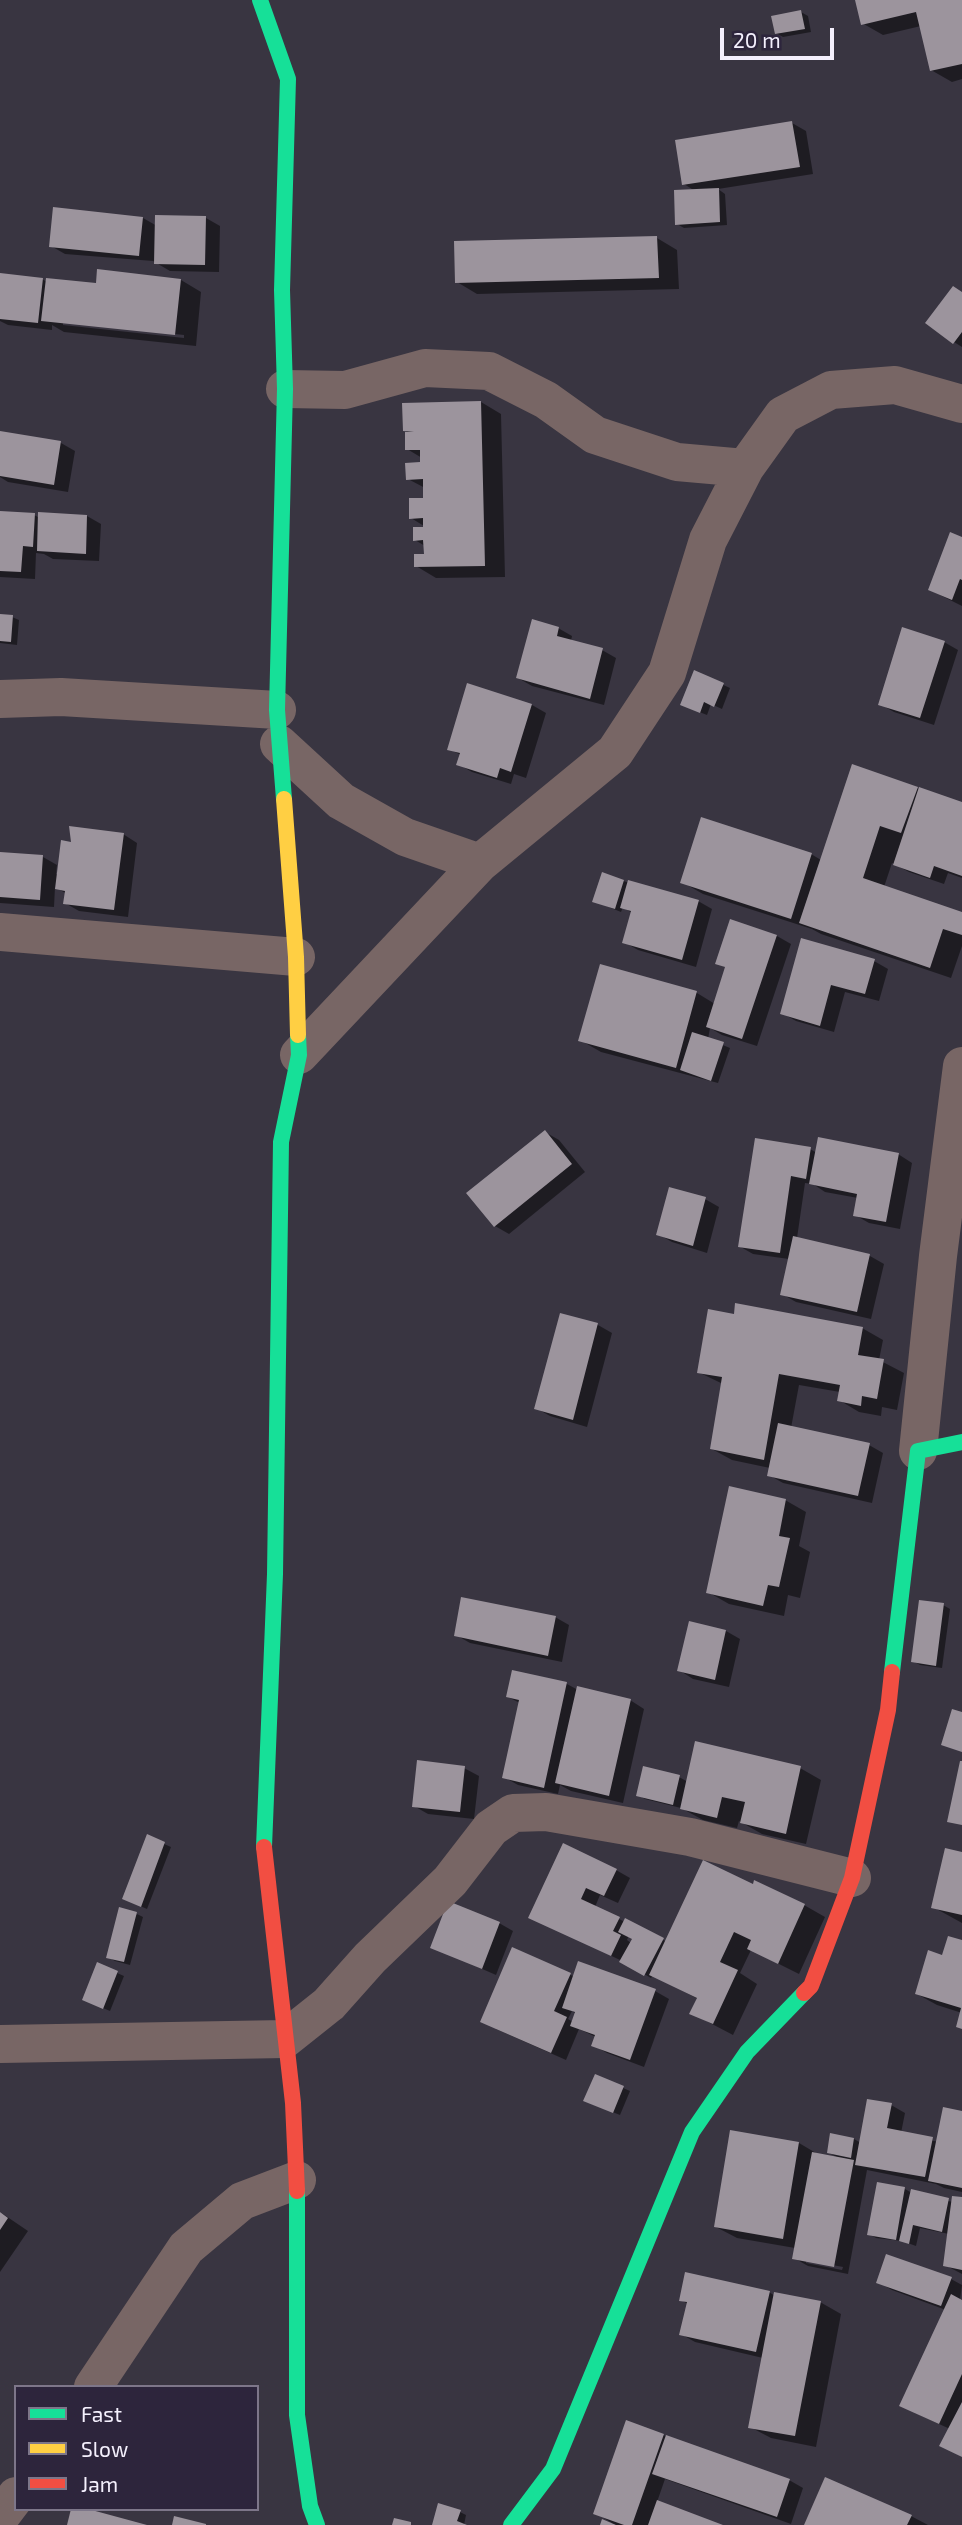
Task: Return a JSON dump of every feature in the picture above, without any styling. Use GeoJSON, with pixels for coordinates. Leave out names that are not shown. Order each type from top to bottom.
{"type":"FeatureCollection","features":[{"type":"Feature","properties":{"kind":"street"},"geometry":{"type":"LineString","coordinates":[[260,0],[288,79],[282,290],[285,389],[278,727],[296,957],[299,1055],[281,1142],[275,1574],[263,1838],[293,2103],[297,2180],[296,2415],[310,2506],[317,2525]]}},
{"type":"Feature","properties":{"kind":"street"},"geometry":{"type":"LineString","coordinates":[[285,389],[345,390],[425,368],[489,371],[546,400],[595,435],[677,461],[745,468]]}},
{"type":"Feature","properties":{"kind":"street"},"geometry":{"type":"LineString","coordinates":[[299,1055],[480,863],[615,751],[667,673],[708,540],[745,468],[783,415],[831,390],[895,385],[962,404]]}},
{"type":"Feature","properties":{"kind":"street"},"geometry":{"type":"LineString","coordinates":[[0,699],[61,697],[278,727],[341,801],[405,836],[480,863]]}},
{"type":"Feature","properties":{"kind":"street"},"geometry":{"type":"LineString","coordinates":[[0,932],[296,957]]}},
{"type":"Feature","properties":{"kind":"street"},"geometry":{"type":"LineString","coordinates":[[511,2525],[553,2469],[692,2132],[747,2052],[811,1986],[852,1878],[888,1710],[938,1256],[962,1066]]}},
{"type":"Feature","properties":{"kind":"street"},"geometry":{"type":"LineString","coordinates":[[918,1451],[962,1443]]}},
{"type":"Feature","properties":{"kind":"street"},"geometry":{"type":"LineString","coordinates":[[0,2044],[285,2039],[329,2004],[370,1958],[450,1881],[491,1828],[513,1813],[546,1812],[691,1837],[852,1878]]}},
{"type":"Feature","properties":{"kind":"street"},"geometry":{"type":"LineString","coordinates":[[94,2385],[186,2248],[242,2201],[297,2180]]}},
{"type":"Feature","properties":{"kind":"street"},"geometry":{"type":"LineString","coordinates":[[0,2516],[14,2498]]}},
{"type":"Feature","properties":{"kind":"building"},"geometry":{"type":"Polygon","coordinates":[[[855,0],[962,0],[962,64],[930,71],[916,12],[861,25],[855,0]]]}},
{"type":"Feature","properties":{"kind":"building"},"geometry":{"type":"Polygon","coordinates":[[[801,10],[805,29],[775,34],[771,16],[801,10]]]}},
{"type":"Feature","properties":{"kind":"building"},"geometry":{"type":"Polygon","coordinates":[[[792,121],[800,167],[682,185],[675,140],[792,121]]]}},
{"type":"Feature","properties":{"kind":"building"},"geometry":{"type":"Polygon","coordinates":[[[719,188],[720,222],[675,225],[674,190],[719,188]]]}},
{"type":"Feature","properties":{"kind":"building"},"geometry":{"type":"Polygon","coordinates":[[[53,207],[143,217],[139,256],[49,247],[53,207]]]}},
{"type":"Feature","properties":{"kind":"building"},"geometry":{"type":"Polygon","coordinates":[[[155,215],[206,216],[205,265],[154,264],[155,215]]]}},
{"type":"Feature","properties":{"kind":"building"},"geometry":{"type":"Polygon","coordinates":[[[657,236],[659,278],[455,283],[454,241],[657,236]]]}},
{"type":"Feature","properties":{"kind":"building"},"geometry":{"type":"Polygon","coordinates":[[[97,269],[181,279],[175,335],[41,321],[46,278],[96,283],[97,269]]]}},
{"type":"Feature","properties":{"kind":"building"},"geometry":{"type":"Polygon","coordinates":[[[0,273],[43,278],[38,323],[0,319],[0,273]]]}},
{"type":"Feature","properties":{"kind":"building"},"geometry":{"type":"Polygon","coordinates":[[[953,286],[962,292],[962,332],[953,344],[925,323],[953,286]]]}},
{"type":"Feature","properties":{"kind":"building"},"geometry":{"type":"Polygon","coordinates":[[[481,401],[485,566],[414,567],[414,554],[424,554],[423,540],[413,541],[413,527],[423,527],[423,518],[409,519],[409,498],[423,498],[423,479],[406,480],[405,463],[420,462],[420,450],[405,450],[405,432],[414,432],[403,431],[402,403],[481,401]]]}},
{"type":"Feature","properties":{"kind":"building"},"geometry":{"type":"Polygon","coordinates":[[[0,431],[61,441],[54,485],[0,476],[0,431]]]}},
{"type":"Feature","properties":{"kind":"building"},"geometry":{"type":"Polygon","coordinates":[[[0,511],[35,513],[33,547],[23,546],[21,572],[0,571],[0,511]]]}},
{"type":"Feature","properties":{"kind":"building"},"geometry":{"type":"Polygon","coordinates":[[[38,512],[87,515],[86,554],[37,551],[38,512]]]}},
{"type":"Feature","properties":{"kind":"building"},"geometry":{"type":"Polygon","coordinates":[[[950,532],[962,537],[962,580],[960,579],[952,600],[928,590],[950,532]]]}},
{"type":"Feature","properties":{"kind":"building"},"geometry":{"type":"Polygon","coordinates":[[[0,614],[13,615],[11,642],[0,641],[0,614]]]}},
{"type":"Feature","properties":{"kind":"building"},"geometry":{"type":"Polygon","coordinates":[[[532,619],[559,627],[557,636],[603,648],[590,699],[516,678],[532,619]]]}},
{"type":"Feature","properties":{"kind":"building"},"geometry":{"type":"Polygon","coordinates":[[[902,627],[945,641],[920,718],[878,705],[902,627]]]}},
{"type":"Feature","properties":{"kind":"building"},"geometry":{"type":"Polygon","coordinates":[[[694,670],[724,683],[714,707],[704,702],[700,713],[680,705],[694,670]]]}},
{"type":"Feature","properties":{"kind":"building"},"geometry":{"type":"Polygon","coordinates":[[[467,683],[532,704],[511,772],[500,768],[497,778],[456,765],[460,753],[447,750],[467,683]]]}},
{"type":"Feature","properties":{"kind":"building"},"geometry":{"type":"Polygon","coordinates":[[[852,764],[918,787],[901,833],[880,826],[863,878],[962,912],[962,935],[943,929],[930,968],[799,923],[852,764]]]}},
{"type":"Feature","properties":{"kind":"building"},"geometry":{"type":"Polygon","coordinates":[[[919,787],[962,802],[962,876],[934,866],[930,878],[893,865],[919,787]]]}},
{"type":"Feature","properties":{"kind":"building"},"geometry":{"type":"Polygon","coordinates":[[[701,817],[812,853],[791,919],[680,883],[701,817]]]}},
{"type":"Feature","properties":{"kind":"building"},"geometry":{"type":"Polygon","coordinates":[[[69,826],[124,833],[114,910],[63,904],[65,891],[55,889],[61,840],[71,842],[69,826]]]}},
{"type":"Feature","properties":{"kind":"building"},"geometry":{"type":"Polygon","coordinates":[[[0,852],[43,855],[40,900],[0,897],[0,852]]]}},
{"type":"Feature","properties":{"kind":"building"},"geometry":{"type":"Polygon","coordinates":[[[602,872],[624,880],[615,909],[592,902],[602,872]]]}},
{"type":"Feature","properties":{"kind":"building"},"geometry":{"type":"Polygon","coordinates":[[[628,880],[699,900],[682,960],[622,943],[631,911],[620,908],[628,880]]]}},
{"type":"Feature","properties":{"kind":"building"},"geometry":{"type":"Polygon","coordinates":[[[730,919],[777,935],[742,1039],[706,1027],[725,967],[715,964],[730,919]]]}},
{"type":"Feature","properties":{"kind":"building"},"geometry":{"type":"Polygon","coordinates":[[[801,938],[875,959],[865,994],[831,985],[820,1026],[780,1014],[801,938]]]}},
{"type":"Feature","properties":{"kind":"building"},"geometry":{"type":"Polygon","coordinates":[[[600,964],[697,991],[676,1068],[578,1041],[600,964]]]}},
{"type":"Feature","properties":{"kind":"building"},"geometry":{"type":"Polygon","coordinates":[[[692,1032],[724,1042],[711,1081],[680,1070],[692,1032]]]}},
{"type":"Feature","properties":{"kind":"building"},"geometry":{"type":"Polygon","coordinates":[[[545,1130],[572,1164],[494,1227],[466,1193],[545,1130]]]}},
{"type":"Feature","properties":{"kind":"building"},"geometry":{"type":"Polygon","coordinates":[[[818,1137],[899,1153],[886,1222],[853,1216],[857,1194],[809,1184],[818,1137]]]}},
{"type":"Feature","properties":{"kind":"building"},"geometry":{"type":"Polygon","coordinates":[[[755,1138],[811,1147],[806,1179],[791,1176],[780,1253],[738,1247],[755,1138]]]}},
{"type":"Feature","properties":{"kind":"building"},"geometry":{"type":"Polygon","coordinates":[[[669,1187],[706,1197],[693,1246],[656,1235],[669,1187]]]}},
{"type":"Feature","properties":{"kind":"building"},"geometry":{"type":"Polygon","coordinates":[[[793,1236],[870,1254],[857,1312],[780,1295],[793,1236]]]}},
{"type":"Feature","properties":{"kind":"building"},"geometry":{"type":"Polygon","coordinates":[[[735,1303],[863,1327],[858,1355],[884,1359],[877,1399],[862,1396],[861,1406],[837,1401],[840,1385],[779,1374],[764,1460],[710,1449],[722,1377],[697,1373],[708,1309],[734,1314],[735,1303]]]}},
{"type":"Feature","properties":{"kind":"building"},"geometry":{"type":"Polygon","coordinates":[[[560,1313],[598,1323],[573,1420],[534,1409],[560,1313]]]}},
{"type":"Feature","properties":{"kind":"building"},"geometry":{"type":"Polygon","coordinates":[[[778,1423],[870,1443],[858,1496],[767,1476],[778,1423]]]}},
{"type":"Feature","properties":{"kind":"building"},"geometry":{"type":"Polygon","coordinates":[[[729,1486],[786,1499],[779,1536],[790,1538],[779,1587],[768,1585],[763,1606],[706,1593],[729,1486]]]}},
{"type":"Feature","properties":{"kind":"building"},"geometry":{"type":"Polygon","coordinates":[[[461,1597],[556,1616],[548,1656],[454,1636],[461,1597]]]}},
{"type":"Feature","properties":{"kind":"building"},"geometry":{"type":"Polygon","coordinates":[[[919,1600],[944,1603],[936,1666],[911,1662],[919,1600]]]}},
{"type":"Feature","properties":{"kind":"building"},"geometry":{"type":"Polygon","coordinates":[[[689,1621],[726,1630],[715,1680],[677,1671],[689,1621]]]}},
{"type":"Feature","properties":{"kind":"building"},"geometry":{"type":"Polygon","coordinates":[[[512,1670],[567,1682],[544,1788],[502,1778],[519,1700],[506,1697],[512,1670]]]}},
{"type":"Feature","properties":{"kind":"building"},"geometry":{"type":"Polygon","coordinates":[[[577,1686],[631,1699],[609,1796],[555,1783],[577,1686]]]}},
{"type":"Feature","properties":{"kind":"building"},"geometry":{"type":"Polygon","coordinates":[[[952,1709],[962,1712],[962,1752],[941,1745],[952,1709]]]}},
{"type":"Feature","properties":{"kind":"building"},"geometry":{"type":"Polygon","coordinates":[[[695,1741],[801,1766],[786,1834],[740,1823],[745,1802],[722,1797],[717,1818],[680,1809],[695,1741]]]}},
{"type":"Feature","properties":{"kind":"building"},"geometry":{"type":"Polygon","coordinates":[[[417,1760],[465,1766],[460,1812],[412,1807],[417,1760]]]}},
{"type":"Feature","properties":{"kind":"building"},"geometry":{"type":"Polygon","coordinates":[[[962,1761],[962,1825],[947,1822],[962,1761]]]}},
{"type":"Feature","properties":{"kind":"building"},"geometry":{"type":"Polygon","coordinates":[[[643,1766],[680,1775],[673,1805],[636,1796],[643,1766]]]}},
{"type":"Feature","properties":{"kind":"building"},"geometry":{"type":"Polygon","coordinates":[[[147,1834],[165,1842],[141,1907],[122,1899],[147,1834]]]}},
{"type":"Feature","properties":{"kind":"building"},"geometry":{"type":"Polygon","coordinates":[[[563,1843],[617,1869],[604,1896],[586,1888],[581,1899],[620,1917],[613,1931],[621,1935],[611,1956],[528,1918],[563,1843]]]}},
{"type":"Feature","properties":{"kind":"building"},"geometry":{"type":"Polygon","coordinates":[[[945,1848],[962,1852],[962,1915],[931,1908],[945,1848]]]}},
{"type":"Feature","properties":{"kind":"building"},"geometry":{"type":"Polygon","coordinates":[[[703,1860],[753,1884],[754,1880],[805,1904],[778,1964],[747,1949],[751,1940],[734,1932],[720,1962],[738,1970],[713,2024],[689,2014],[697,1998],[649,1975],[703,1860]]]}},
{"type":"Feature","properties":{"kind":"building"},"geometry":{"type":"Polygon","coordinates":[[[448,1901],[500,1922],[482,1969],[430,1948],[448,1901]]]}},
{"type":"Feature","properties":{"kind":"building"},"geometry":{"type":"Polygon","coordinates":[[[119,1907],[137,1912],[124,1962],[106,1958],[119,1907]]]}},
{"type":"Feature","properties":{"kind":"building"},"geometry":{"type":"Polygon","coordinates":[[[625,1918],[664,1938],[644,1976],[619,1962],[632,1939],[618,1932],[625,1918]]]}},
{"type":"Feature","properties":{"kind":"building"},"geometry":{"type":"Polygon","coordinates":[[[948,1936],[962,1940],[962,2029],[956,2027],[961,2008],[915,1994],[928,1950],[942,1955],[948,1936]]]}},
{"type":"Feature","properties":{"kind":"building"},"geometry":{"type":"Polygon","coordinates":[[[512,1947],[571,1973],[554,2011],[567,2017],[551,2053],[480,2022],[512,1947]]]}},
{"type":"Feature","properties":{"kind":"building"},"geometry":{"type":"Polygon","coordinates":[[[578,1961],[656,1989],[630,2060],[591,2046],[595,2035],[570,2026],[575,2012],[562,2008],[578,1961]]]}},
{"type":"Feature","properties":{"kind":"building"},"geometry":{"type":"Polygon","coordinates":[[[97,1962],[118,1971],[103,2009],[82,2000],[97,1962]]]}},
{"type":"Feature","properties":{"kind":"building"},"geometry":{"type":"Polygon","coordinates":[[[595,2074],[624,2086],[613,2113],[583,2101],[595,2074]]]}},
{"type":"Feature","properties":{"kind":"building"},"geometry":{"type":"Polygon","coordinates":[[[867,2099],[892,2103],[887,2128],[933,2137],[925,2177],[855,2165],[867,2099]]]}},
{"type":"Feature","properties":{"kind":"building"},"geometry":{"type":"Polygon","coordinates":[[[943,2107],[962,2111],[962,2188],[928,2181],[943,2107]]]}},
{"type":"Feature","properties":{"kind":"building"},"geometry":{"type":"Polygon","coordinates":[[[730,2130],[799,2142],[783,2239],[714,2227],[730,2130]]]}},
{"type":"Feature","properties":{"kind":"building"},"geometry":{"type":"Polygon","coordinates":[[[830,2133],[854,2138],[851,2158],[827,2153],[830,2133]]]}},
{"type":"Feature","properties":{"kind":"building"},"geometry":{"type":"Polygon","coordinates":[[[812,2152],[854,2160],[834,2267],[792,2259],[812,2152]]]}},
{"type":"Feature","properties":{"kind":"building"},"geometry":{"type":"Polygon","coordinates":[[[877,2182],[905,2187],[896,2240],[867,2235],[877,2182]]]}},
{"type":"Feature","properties":{"kind":"building"},"geometry":{"type":"Polygon","coordinates":[[[911,2189],[949,2198],[942,2232],[913,2225],[909,2244],[899,2241],[911,2189]]]}},
{"type":"Feature","properties":{"kind":"building"},"geometry":{"type":"Polygon","coordinates":[[[952,2196],[962,2197],[962,2270],[943,2266],[952,2196]]]}},
{"type":"Feature","properties":{"kind":"building"},"geometry":{"type":"Polygon","coordinates":[[[0,2212],[8,2218],[0,2230],[0,2212]]]}},
{"type":"Feature","properties":{"kind":"building"},"geometry":{"type":"Polygon","coordinates":[[[886,2254],[952,2277],[941,2306],[876,2283],[886,2254]]]}},
{"type":"Feature","properties":{"kind":"building"},"geometry":{"type":"Polygon","coordinates":[[[685,2272],[770,2291],[756,2352],[679,2335],[687,2302],[679,2301],[685,2272]]]}},
{"type":"Feature","properties":{"kind":"building"},"geometry":{"type":"Polygon","coordinates":[[[774,2292],[821,2301],[795,2436],[748,2428],[774,2292]]]}},
{"type":"Feature","properties":{"kind":"building"},"geometry":{"type":"Polygon","coordinates":[[[951,2294],[962,2300],[962,2374],[939,2424],[899,2406],[951,2294]]]}},
{"type":"Feature","properties":{"kind":"building"},"geometry":{"type":"Polygon","coordinates":[[[962,2402],[962,2457],[939,2446],[962,2402]]]}},
{"type":"Feature","properties":{"kind":"building"},"geometry":{"type":"Polygon","coordinates":[[[626,2420],[664,2434],[632,2525],[624,2525],[593,2514],[626,2420]]]}},
{"type":"Feature","properties":{"kind":"building"},"geometry":{"type":"Polygon","coordinates":[[[666,2435],[790,2479],[777,2517],[652,2474],[666,2435]]]}},
{"type":"Feature","properties":{"kind":"building"},"geometry":{"type":"Polygon","coordinates":[[[825,2477],[912,2515],[907,2525],[804,2525],[825,2477]]]}},
{"type":"Feature","properties":{"kind":"building"},"geometry":{"type":"Polygon","coordinates":[[[657,2500],[723,2525],[648,2525],[657,2500]]]}},
{"type":"Feature","properties":{"kind":"building"},"geometry":{"type":"Polygon","coordinates":[[[438,2503],[461,2510],[457,2521],[467,2525],[432,2525],[438,2503]]]}},
{"type":"Feature","properties":{"kind":"building"},"geometry":{"type":"Polygon","coordinates":[[[70,2511],[95,2511],[147,2525],[67,2525],[70,2511]]]}},
{"type":"Feature","properties":{"kind":"building"},"geometry":{"type":"Polygon","coordinates":[[[174,2516],[206,2524],[206,2525],[172,2525],[174,2516]]]}},
{"type":"Feature","properties":{"kind":"building"},"geometry":{"type":"Polygon","coordinates":[[[394,2518],[411,2522],[411,2525],[392,2525],[394,2518]]]}},
{"type":"Feature","properties":{"kind":"building"},"geometry":{"type":"Polygon","coordinates":[[[602,2519],[616,2525],[600,2525],[602,2519]]]}},
{"type":"Feature","properties":{"kind":"traffic: fast"},"geometry":{"type":"LineString","coordinates":[[260,0],[288,79],[282,290],[285,389],[277,710],[284,799]]}},
{"type":"Feature","properties":{"kind":"traffic: fast"},"geometry":{"type":"LineString","coordinates":[[264,1847],[275,1574],[281,1142],[299,1055],[298,1035]]}},
{"type":"Feature","properties":{"kind":"traffic: fast"},"geometry":{"type":"LineString","coordinates":[[892,1672],[918,1451],[962,1442]]}},
{"type":"Feature","properties":{"kind":"traffic: fast"},"geometry":{"type":"LineString","coordinates":[[511,2525],[553,2469],[692,2132],[747,2052],[804,1993]]}},
{"type":"Feature","properties":{"kind":"traffic: fast"},"geometry":{"type":"LineString","coordinates":[[297,2191],[297,2415],[310,2506],[317,2525]]}},
{"type":"Feature","properties":{"kind":"traffic: slow"},"geometry":{"type":"LineString","coordinates":[[284,799],[296,957],[298,1035]]}},
{"type":"Feature","properties":{"kind":"traffic: jam"},"geometry":{"type":"LineString","coordinates":[[804,1993],[811,1986],[852,1878],[888,1710],[892,1672]]}},
{"type":"Feature","properties":{"kind":"traffic: jam"},"geometry":{"type":"LineString","coordinates":[[264,1847],[293,2103],[297,2191]]}}]}
